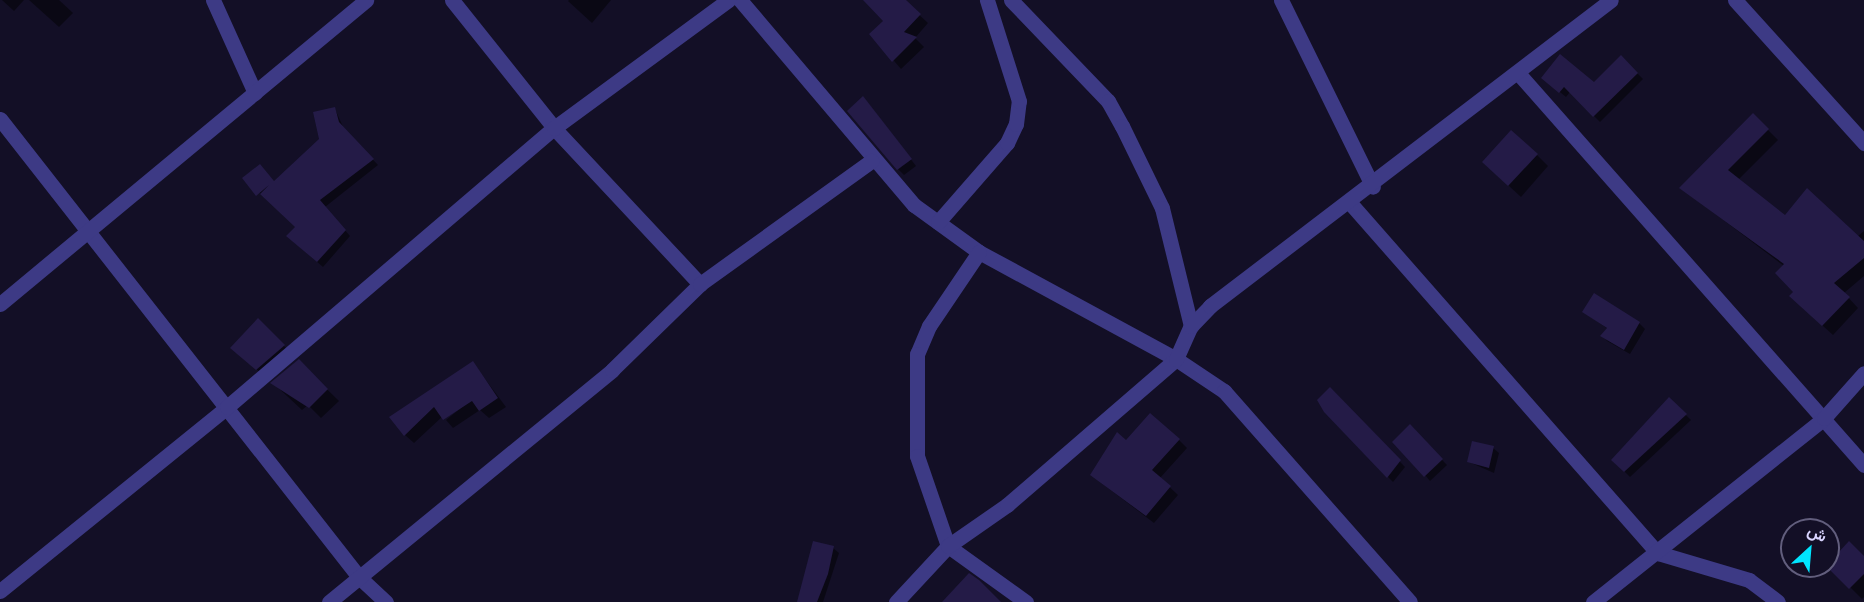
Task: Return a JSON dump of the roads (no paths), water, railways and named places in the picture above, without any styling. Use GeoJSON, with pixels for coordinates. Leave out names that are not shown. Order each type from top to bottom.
{"type":"FeatureCollection","features":[{"type":"Feature","properties":{"kind":"street"},"geometry":{"type":"LineString","coordinates":[[213,0],[255,93]]}},
{"type":"Feature","properties":{"kind":"street"},"geometry":{"type":"LineString","coordinates":[[0,304],[366,0]]}},
{"type":"Feature","properties":{"kind":"street"},"geometry":{"type":"LineString","coordinates":[[452,0],[554,128],[700,284]]}},
{"type":"Feature","properties":{"kind":"street"},"geometry":{"type":"LineString","coordinates":[[0,591],[227,407],[554,128],[728,0]]}},
{"type":"Feature","properties":{"kind":"street"},"geometry":{"type":"LineString","coordinates":[[740,0],[871,161],[938,222],[979,252],[1176,358],[1224,391],[1410,602]]}},
{"type":"Feature","properties":{"kind":"street"},"geometry":{"type":"LineString","coordinates":[[938,222],[1007,142],[1016,124],[1019,101],[987,0]]}},
{"type":"Feature","properties":{"kind":"street"},"geometry":{"type":"LineString","coordinates":[[1011,0],[1108,101],[1162,208],[1191,326]]}},
{"type":"Feature","properties":{"kind":"street"},"geometry":{"type":"LineString","coordinates":[[1281,0],[1373,187]]}},
{"type":"Feature","properties":{"kind":"street"},"geometry":{"type":"LineString","coordinates":[[896,602],[948,546],[1007,505],[1176,358],[1191,326],[1210,306],[1351,204],[1611,0]]}},
{"type":"Feature","properties":{"kind":"street"},"geometry":{"type":"LineString","coordinates":[[1735,0],[1863,138]]}},
{"type":"Feature","properties":{"kind":"street"},"geometry":{"type":"LineString","coordinates":[[1518,73],[1864,465]]}},
{"type":"Feature","properties":{"kind":"street"},"geometry":{"type":"LineString","coordinates":[[0,119],[359,577],[386,602]]}},
{"type":"Feature","properties":{"kind":"street"},"geometry":{"type":"LineString","coordinates":[[329,602],[612,370],[700,284],[871,161]]}},
{"type":"Feature","properties":{"kind":"street"},"geometry":{"type":"LineString","coordinates":[[1351,204],[1658,553],[1749,580],[1778,602]]}},
{"type":"Feature","properties":{"kind":"street"},"geometry":{"type":"LineString","coordinates":[[979,252],[928,326],[917,354],[917,456],[948,546],[1026,602]]}},
{"type":"Feature","properties":{"kind":"street"},"geometry":{"type":"LineString","coordinates":[[1593,602],[1658,553],[1824,418],[1864,373]]}}]}
